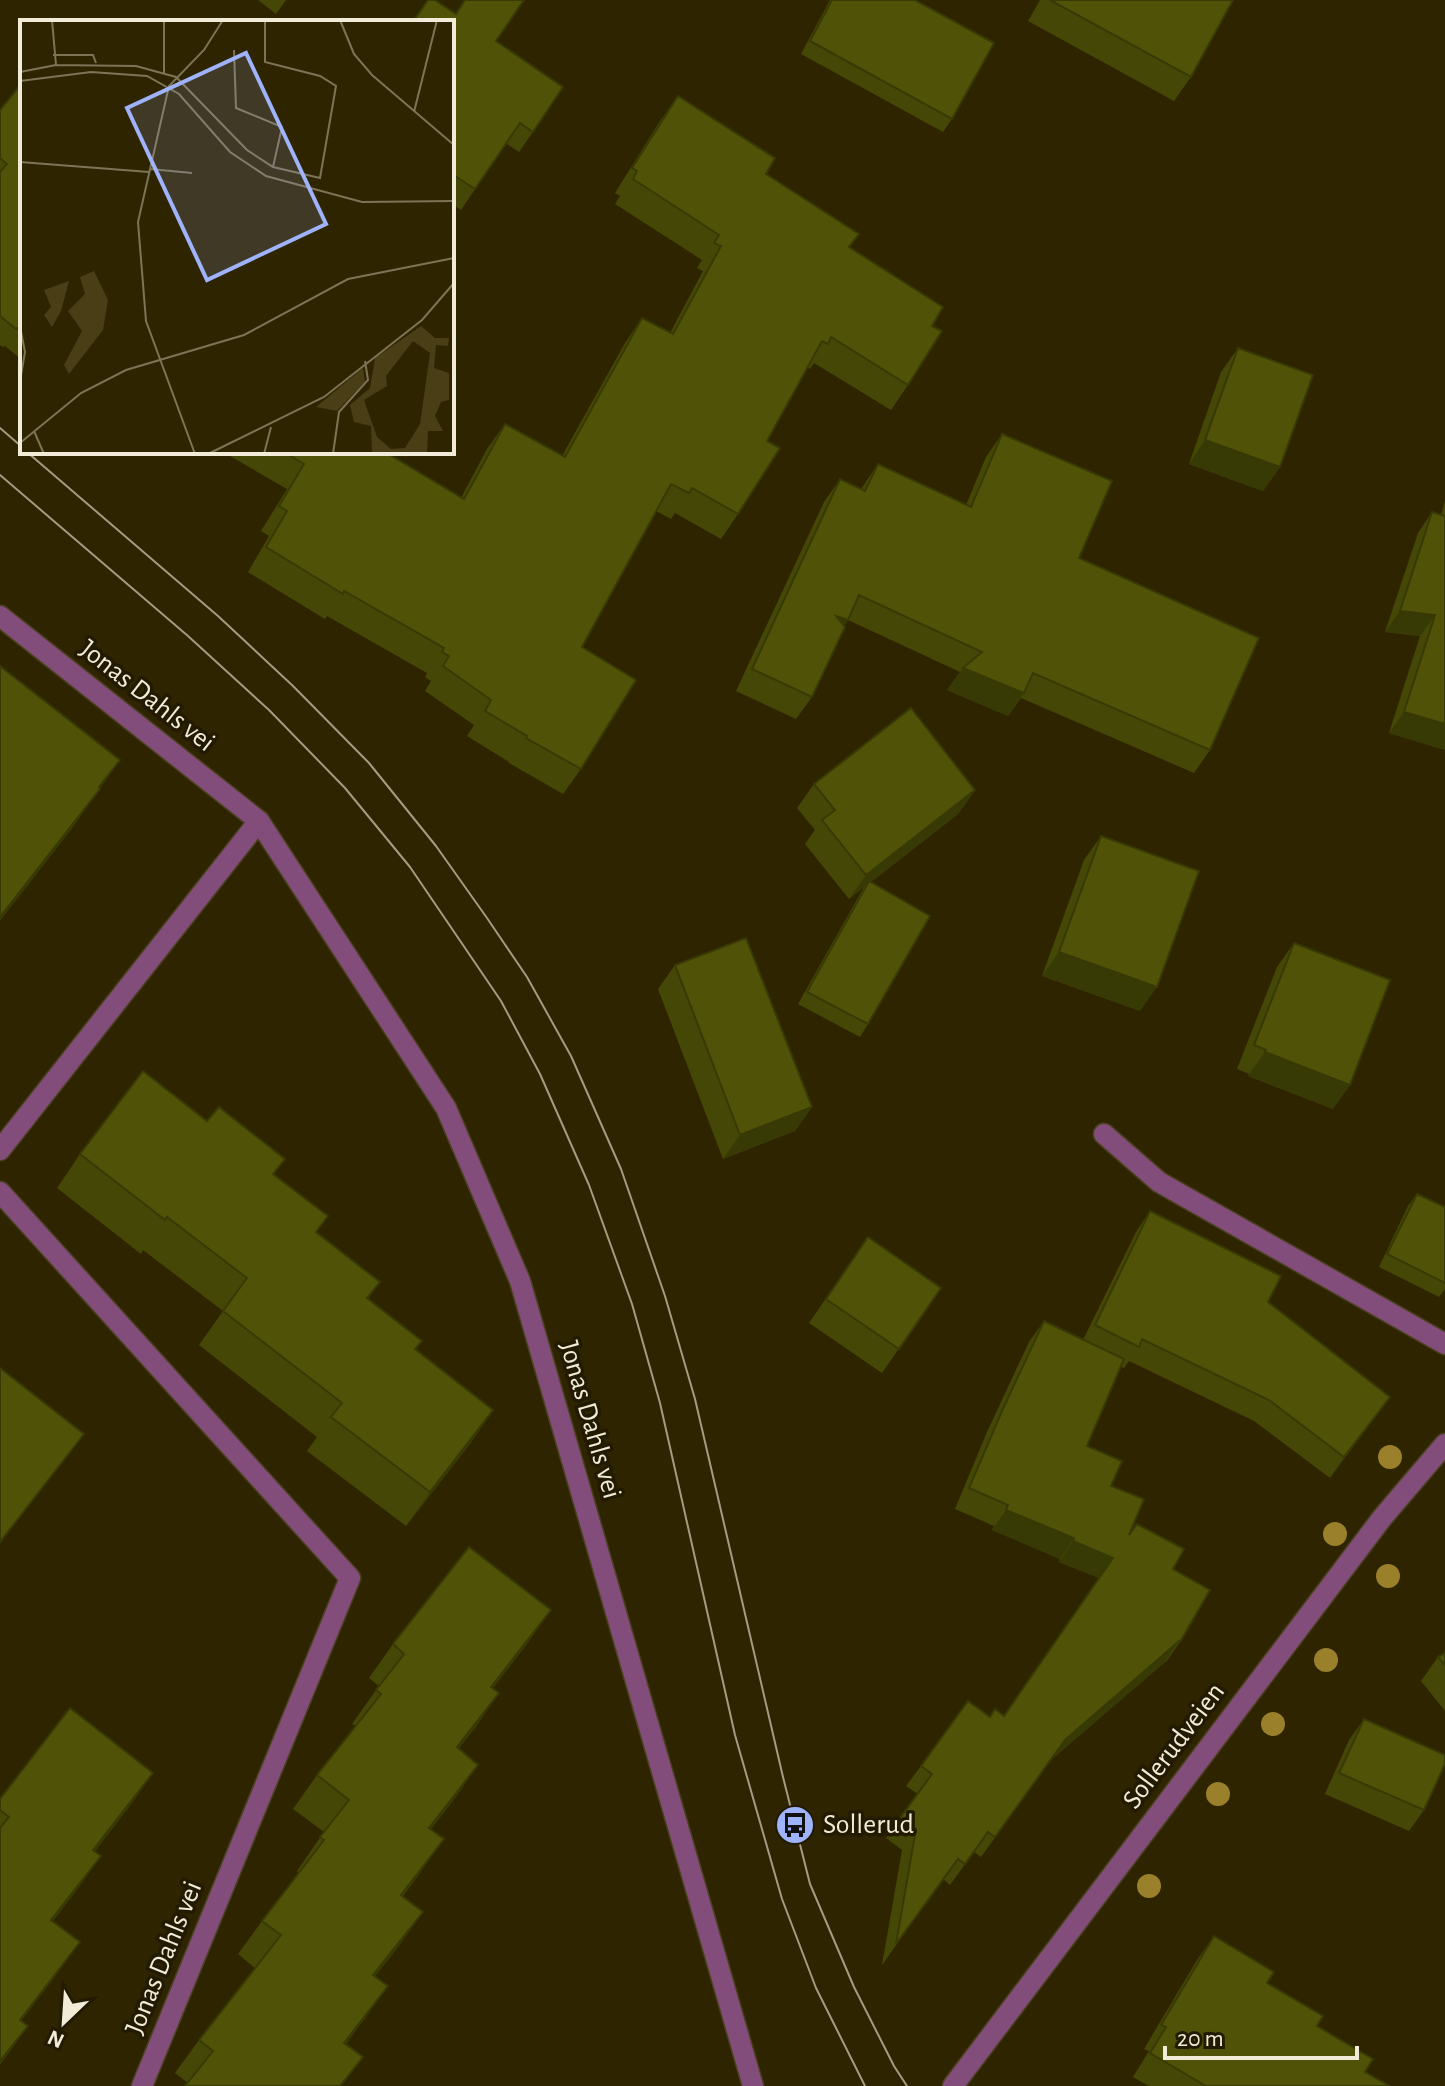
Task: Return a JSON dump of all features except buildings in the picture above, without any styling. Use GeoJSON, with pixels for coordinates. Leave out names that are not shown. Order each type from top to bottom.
{"type":"FeatureCollection","features":[{"type":"Feature","properties":{"kind":"street","name":"Jonas Dahls vei"},"geometry":{"type":"LineString","coordinates":[[0,616],[259,821],[446,1108],[520,1281],[753,2086]]}},
{"type":"Feature","properties":{"kind":"street"},"geometry":{"type":"LineString","coordinates":[[0,1150],[259,821]]}},
{"type":"Feature","properties":{"kind":"street"},"geometry":{"type":"LineString","coordinates":[[1104,1134],[1159,1182],[1445,1344]]}},
{"type":"Feature","properties":{"kind":"street","name":"Jonas Dahls vei"},"geometry":{"type":"LineString","coordinates":[[0,1192],[350,1578],[142,2086]]}},
{"type":"Feature","properties":{"kind":"street","name":"Sollerudveien"},"geometry":{"type":"LineString","coordinates":[[953,2086],[1382,1518],[1445,1444]]}},
{"type":"Feature","properties":{"kind":"tram line"},"geometry":{"type":"LineString","coordinates":[[0,428],[20,445]]}},
{"type":"Feature","properties":{"kind":"tram line"},"geometry":{"type":"LineString","coordinates":[[29,454],[218,616],[369,763],[436,846],[487,918],[527,977],[571,1056],[621,1169],[665,1296],[695,1399],[810,1884],[854,1987],[907,2086]]}},
{"type":"Feature","properties":{"kind":"tram line"},"geometry":{"type":"LineString","coordinates":[[0,475],[188,636],[269,710],[345,788],[410,867],[501,1001],[540,1074],[589,1185],[632,1304],[660,1403],[735,1735],[782,1899],[816,1988],[865,2086]]}},
{"type":"Feature","properties":{"kind":"place","name":"Sollerud"},"geometry":{"type":"Point","coordinates":[795,1825]}}]}
